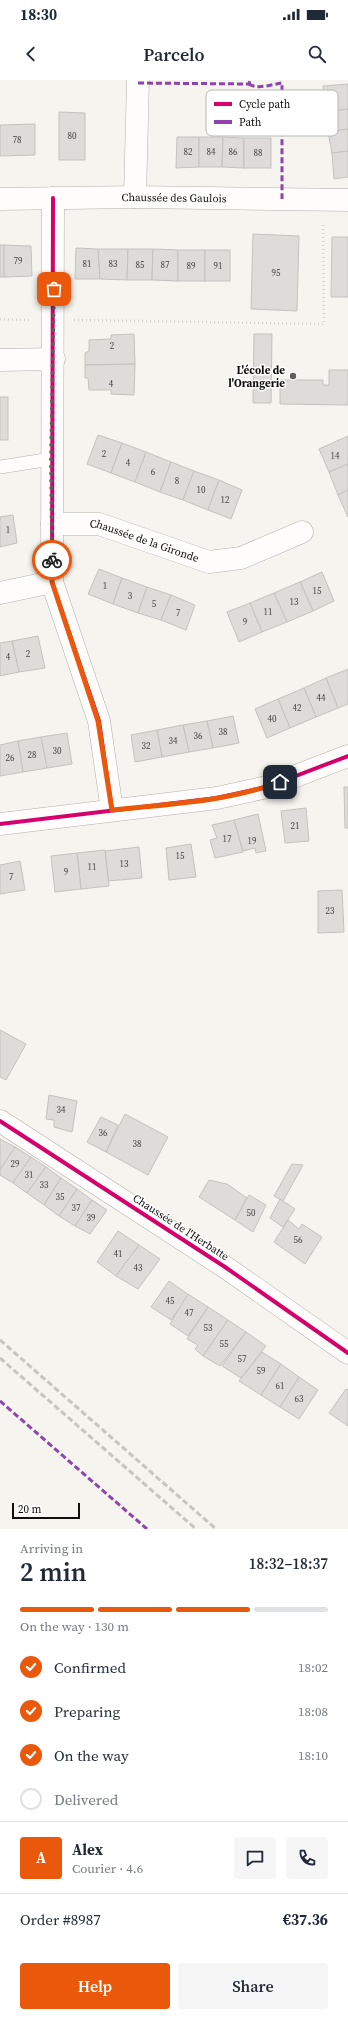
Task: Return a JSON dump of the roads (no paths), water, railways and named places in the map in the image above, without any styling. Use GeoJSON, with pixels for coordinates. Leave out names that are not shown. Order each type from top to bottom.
{"type":"FeatureCollection","features":[{"type":"Feature","properties":{"kind":"street"},"geometry":{"type":"LineString","coordinates":[[135,198],[138,80]]}},
{"type":"Feature","properties":{"kind":"street"},"geometry":{"type":"LineString","coordinates":[[53,198],[54,359],[51,459],[52,582],[98,721],[112,810]]}},
{"type":"Feature","properties":{"kind":"street","name":"Chaussée des Gaulois"},"geometry":{"type":"LineString","coordinates":[[0,199],[135,198],[348,200]]}},
{"type":"Feature","properties":{"kind":"street"},"geometry":{"type":"LineString","coordinates":[[0,360],[54,359]]}},
{"type":"Feature","properties":{"kind":"street","name":"Chaussée de la Gironde"},"geometry":{"type":"LineString","coordinates":[[52,524],[100,524],[209,562],[241,558],[302,532]]}},
{"type":"Feature","properties":{"kind":"street"},"geometry":{"type":"LineString","coordinates":[[0,593],[52,582]]}},
{"type":"Feature","properties":{"kind":"street"},"geometry":{"type":"LineString","coordinates":[[0,824],[112,810],[174,805],[217,798],[267,787],[348,756]]}},
{"type":"Feature","properties":{"kind":"street","name":"Chaussée de l'Herbatte"},"geometry":{"type":"LineString","coordinates":[[0,1120],[218,1263],[348,1353]]}},
{"type":"Feature","properties":{"kind":"lane"},"geometry":{"type":"LineString","coordinates":[[0,467],[51,459]]}},
{"type":"Feature","properties":{"kind":"railway"},"geometry":{"type":"LineString","coordinates":[[0,1340],[216,1529]]}},
{"type":"Feature","properties":{"kind":"railway"},"geometry":{"type":"LineString","coordinates":[[0,1358],[196,1529]]}},
{"type":"Feature","properties":{"kind":"place","name":"L'école de l'Orangerie"},"geometry":{"type":"Point","coordinates":[293,376]}}]}
